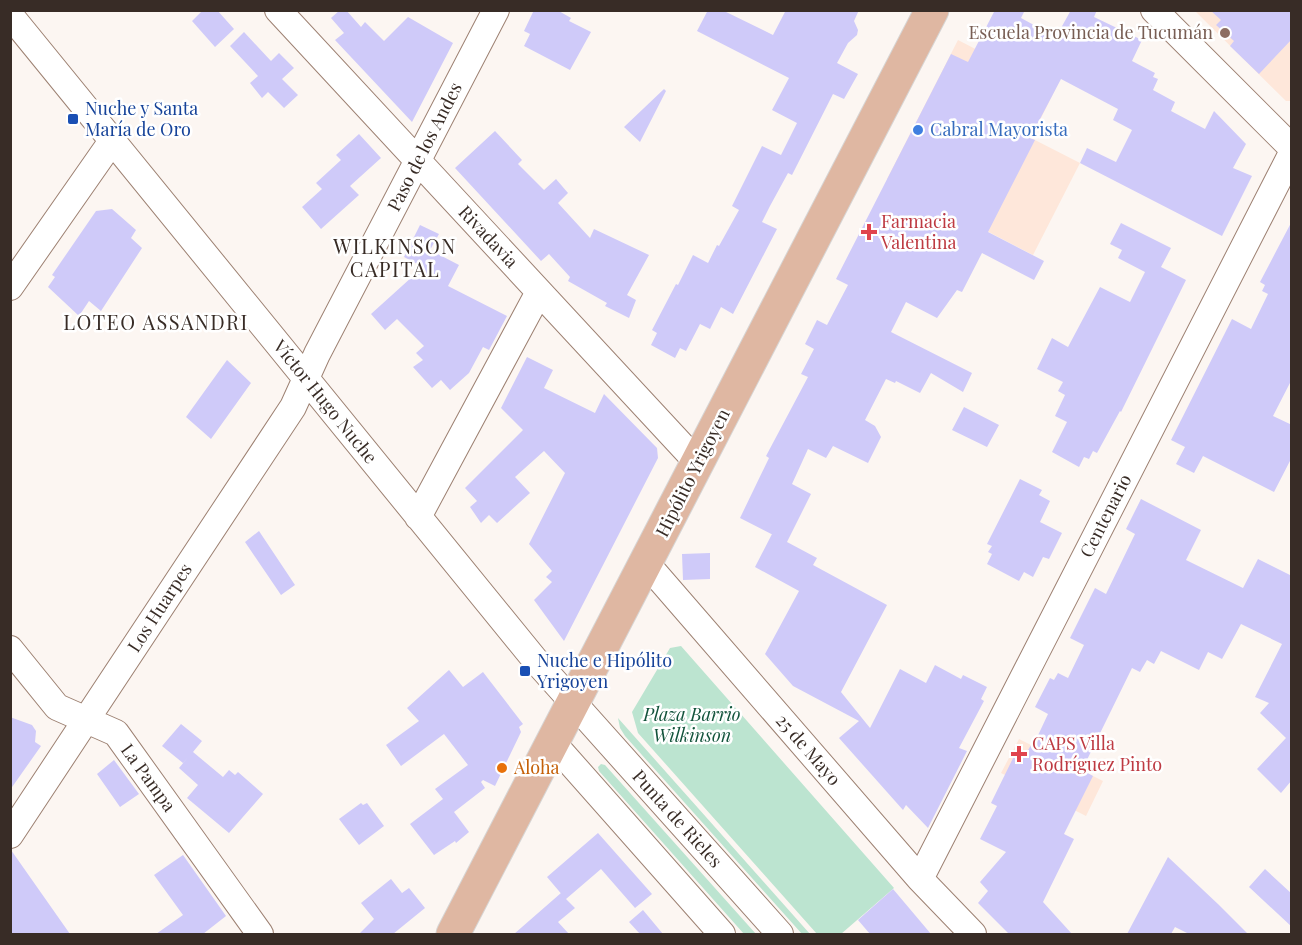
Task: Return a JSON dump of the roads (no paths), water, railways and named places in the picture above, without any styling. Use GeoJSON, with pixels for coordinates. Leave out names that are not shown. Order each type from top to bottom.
{"type":"FeatureCollection","features":[{"type":"Feature","properties":{"kind":"main road","name":"Hipólito Yrigoyen"},"geometry":{"type":"LineString","coordinates":[[453,934],[932,10]]}},
{"type":"Feature","properties":{"kind":"street","name":"Rivadavia"},"geometry":{"type":"LineString","coordinates":[[278,10],[698,463]]}},
{"type":"Feature","properties":{"kind":"street","name":"Paso de los Andes"},"geometry":{"type":"LineString","coordinates":[[306,379],[496,10]]}},
{"type":"Feature","properties":{"kind":"street"},"geometry":{"type":"LineString","coordinates":[[1154,10],[1292,150]]}},
{"type":"Feature","properties":{"kind":"street","name":"Víctor Hugo Nuche"},"geometry":{"type":"LineString","coordinates":[[10,15],[536,662],[574,703]]}},
{"type":"Feature","properties":{"kind":"street"},"geometry":{"type":"LineString","coordinates":[[10,288],[112,141]]}},
{"type":"Feature","properties":{"kind":"street","name":"Centenario"},"geometry":{"type":"LineString","coordinates":[[920,879],[1292,150]]}},
{"type":"Feature","properties":{"kind":"street"},"geometry":{"type":"LineString","coordinates":[[418,517],[539,292]]}},
{"type":"Feature","properties":{"kind":"street","name":"Los Huarpes"},"geometry":{"type":"LineString","coordinates":[[10,835],[293,407],[306,379]]}},
{"type":"Feature","properties":{"kind":"street","name":"25 de Mayo"},"geometry":{"type":"LineString","coordinates":[[646,563],[920,879],[973,934]]}},
{"type":"Feature","properties":{"kind":"street","name":"La Pampa"},"geometry":{"type":"LineString","coordinates":[[10,649],[57,707],[116,733],[260,934]]}},
{"type":"Feature","properties":{"kind":"street","name":"Punta de Rieles"},"geometry":{"type":"LineString","coordinates":[[574,703],[780,934]]}},
{"type":"Feature","properties":{"kind":"street"},"geometry":{"type":"LineString","coordinates":[[553,743],[722,934]]}},
{"type":"Feature","properties":{"kind":"place","name":"Escuela Provincia de Tucumán"},"geometry":{"type":"Point","coordinates":[1225,33]}},
{"type":"Feature","properties":{"kind":"place","name":"Nuche y Santa María de Oro"},"geometry":{"type":"Point","coordinates":[73,119]}},
{"type":"Feature","properties":{"kind":"place","name":"Cabral Mayorista"},"geometry":{"type":"Point","coordinates":[918,130]}},
{"type":"Feature","properties":{"kind":"place","name":"Farmacia Valentina"},"geometry":{"type":"Point","coordinates":[869,232]}},
{"type":"Feature","properties":{"kind":"place","name":"Nuche e Hipólito Yrigoyen"},"geometry":{"type":"Point","coordinates":[525,671]}},
{"type":"Feature","properties":{"kind":"place","name":"CAPS Villa Rodríguez Pinto"},"geometry":{"type":"Point","coordinates":[1019,754]}},
{"type":"Feature","properties":{"kind":"place","name":"Aloha"},"geometry":{"type":"Point","coordinates":[502,768]}},
{"type":"Feature","properties":{"kind":"district","name":"WILKINSON CAPITAL"},"geometry":{"type":"Point","coordinates":[395,258]}},
{"type":"Feature","properties":{"kind":"district","name":"LOTEO ASSANDRI"},"geometry":{"type":"Point","coordinates":[156,323]}},
{"type":"Feature","properties":{"kind":"park label","name":"Plaza Barrio Wilkinson"},"geometry":{"type":"Point","coordinates":[692,725]}}]}
